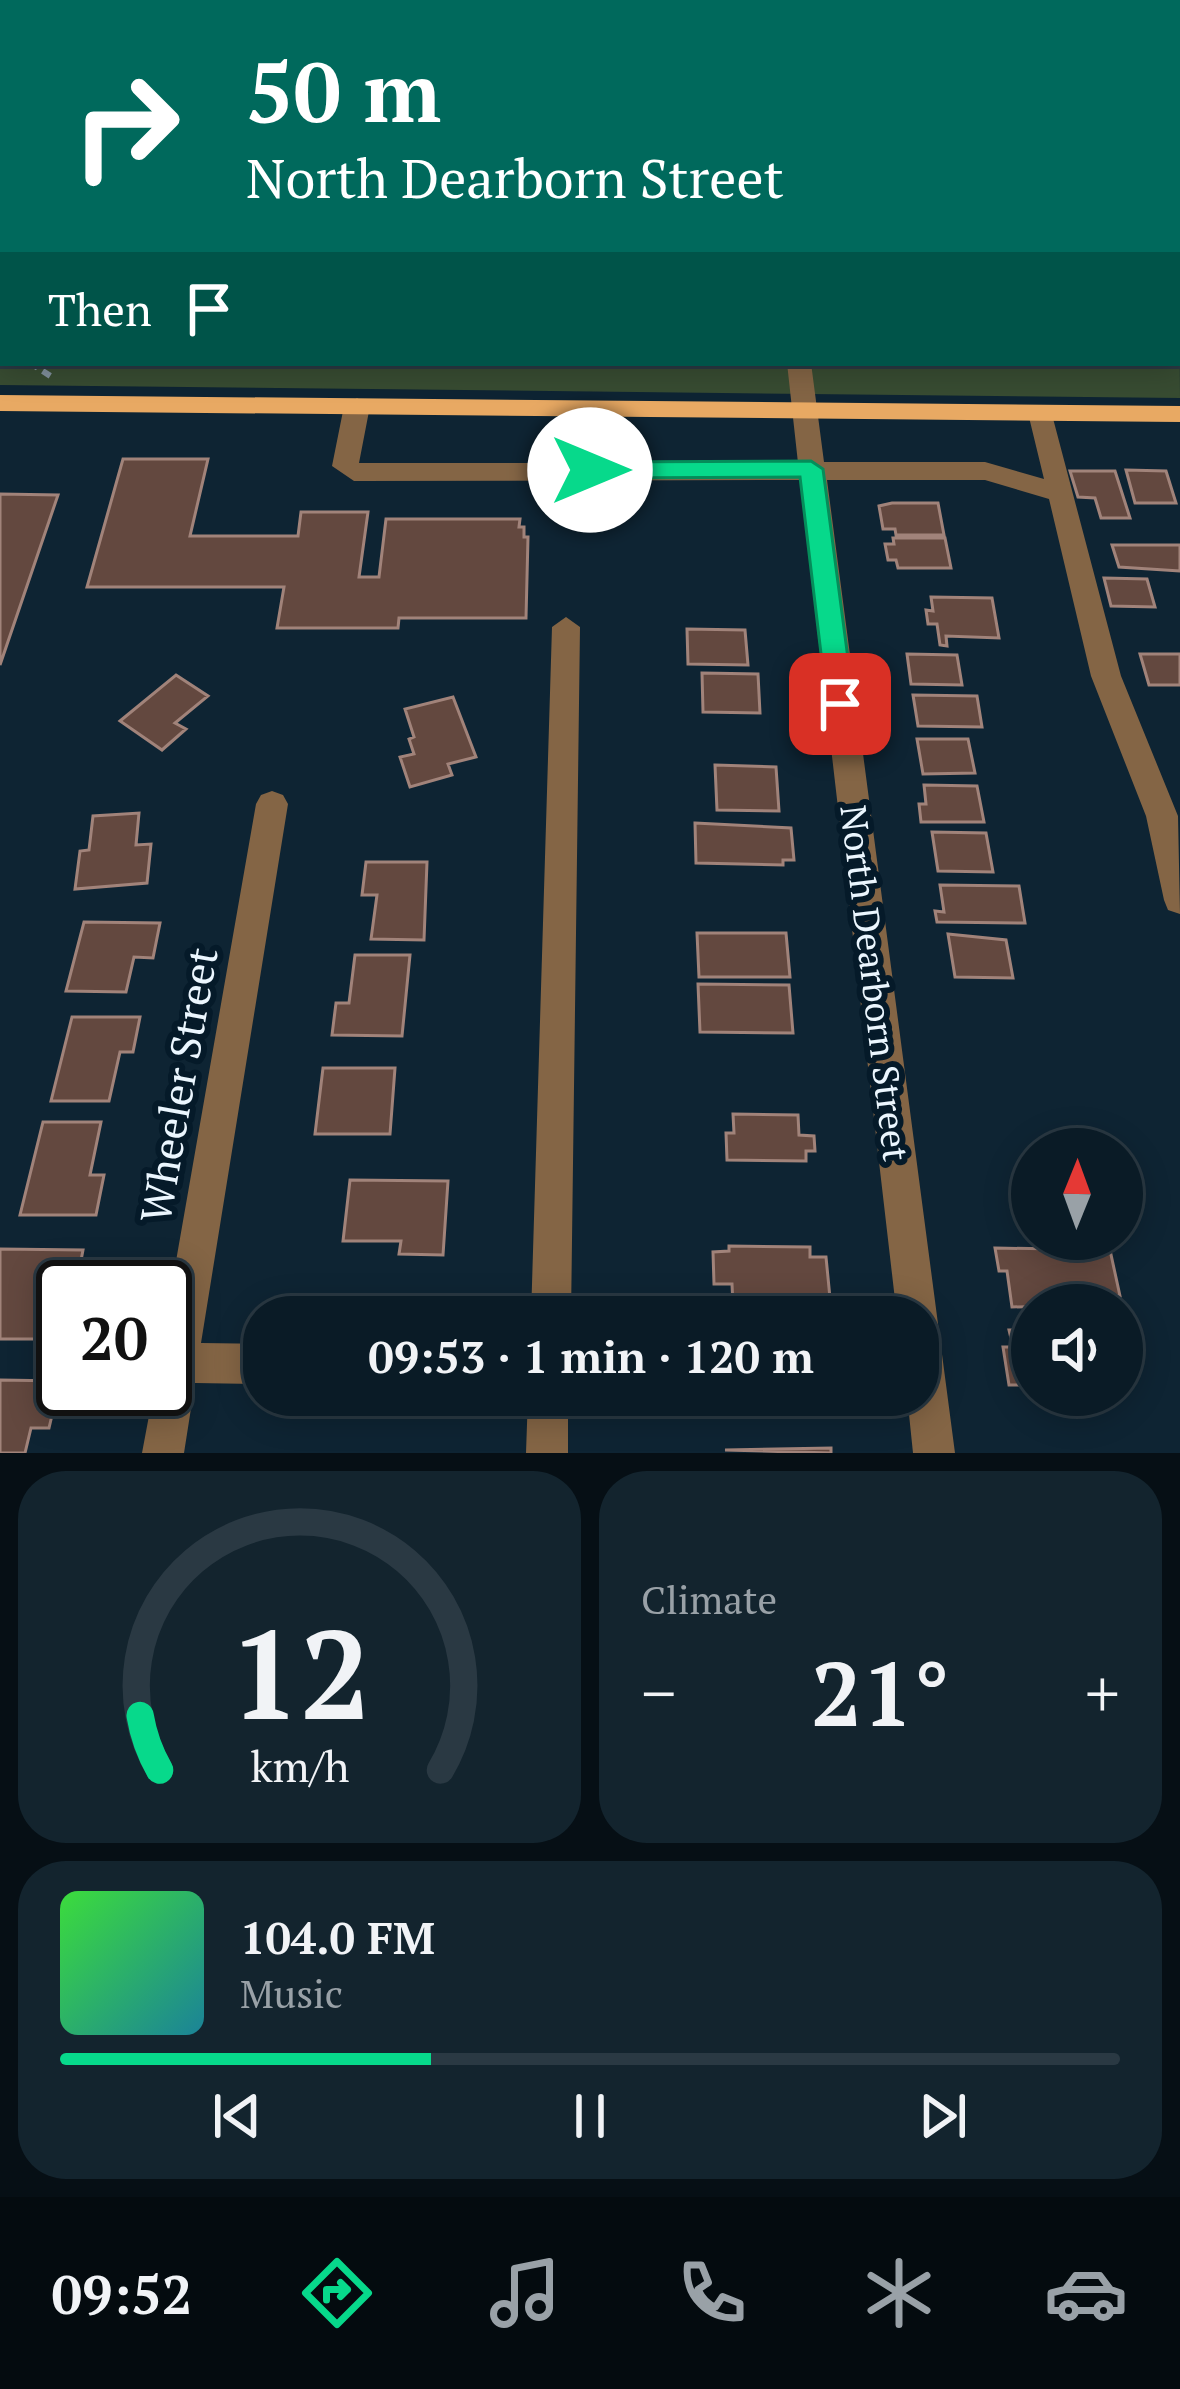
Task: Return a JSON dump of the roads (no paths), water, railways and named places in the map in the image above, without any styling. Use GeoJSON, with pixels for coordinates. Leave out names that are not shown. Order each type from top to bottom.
{"type":"FeatureCollection","features":[{"type":"Feature","properties":{"kind":"main road"},"geometry":{"type":"LineString","coordinates":[[0,403],[1180,414]]}},
{"type":"Feature","properties":{"kind":"street","name":"North Dearborn Street"},"geometry":{"type":"LineString","coordinates":[[799,366],[915,1296]]}},
{"type":"Feature","properties":{"kind":"street"},"geometry":{"type":"LineString","coordinates":[[357,406],[345,466],[354,472],[985,472],[1060,493]]}},
{"type":"Feature","properties":{"kind":"street"},"geometry":{"type":"LineString","coordinates":[[1041,413],[1106,676],[1162,816],[1180,900]]}},
{"type":"Feature","properties":{"kind":"street"},"geometry":{"type":"LineString","coordinates":[[551,1296],[566,627]]}},
{"type":"Feature","properties":{"kind":"street","name":"Wheeler Street"},"geometry":{"type":"LineString","coordinates":[[192,1280],[272,804]]}},
{"type":"Feature","properties":{"kind":"street"},"geometry":{"type":"LineString","coordinates":[[192,1363],[243,1364]]}},
{"type":"Feature","properties":{"kind":"street","name":"Wheeler Street"},"geometry":{"type":"LineString","coordinates":[[163,1453],[169,1416]]}},
{"type":"Feature","properties":{"kind":"street"},"geometry":{"type":"LineString","coordinates":[[547,1453],[548,1416]]}},
{"type":"Feature","properties":{"kind":"street","name":"North Dearborn Street"},"geometry":{"type":"LineString","coordinates":[[928,1416],[934,1453]]}}]}
